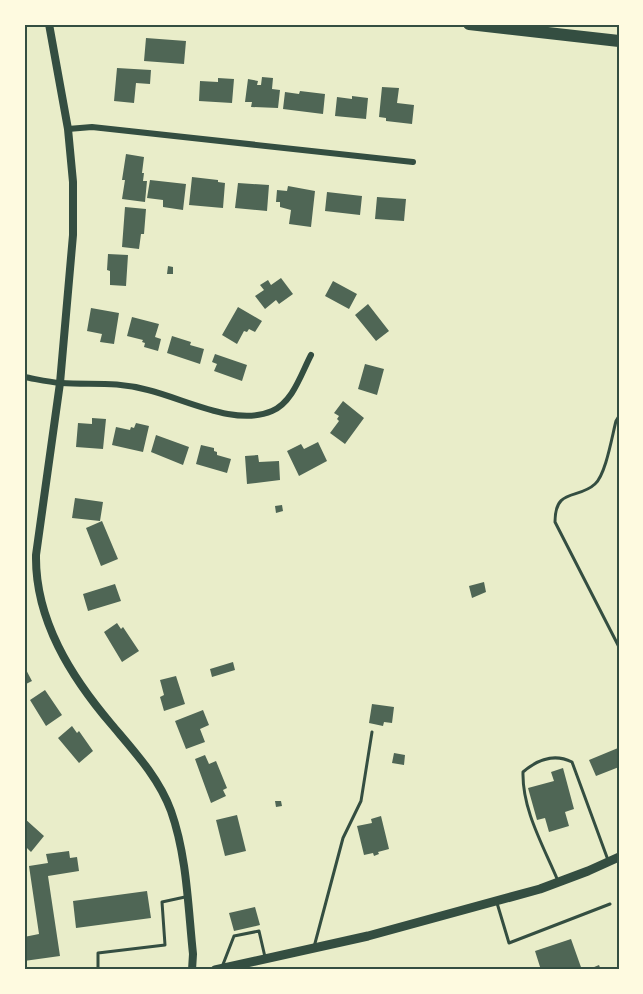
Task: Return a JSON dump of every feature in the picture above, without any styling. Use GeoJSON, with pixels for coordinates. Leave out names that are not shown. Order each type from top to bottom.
{"type":"FeatureCollection","features":[{"type":"Feature","properties":{"kind":"highway"},"geometry":{"type":"LineString","coordinates":[[469,24],[619,41]]}},
{"type":"Feature","properties":{"kind":"main road"},"geometry":{"type":"LineString","coordinates":[[218,969],[368,936],[496,901],[558,882],[619,857]]}},
{"type":"Feature","properties":{"kind":"street"},"geometry":{"type":"LineString","coordinates":[[49,24],[68,129],[73,182],[73,235],[60,383],[36,555],[35,575],[38,595],[52,635],[72,674],[94,705],[147,767],[171,810],[183,857],[193,954],[192,970]]}},
{"type":"Feature","properties":{"kind":"street"},"geometry":{"type":"LineString","coordinates":[[68,129],[92,127],[413,162]]}},
{"type":"Feature","properties":{"kind":"street"},"geometry":{"type":"LineString","coordinates":[[24,377],[60,383],[118,383],[237,417],[257,416],[275,410],[291,396],[311,355]]}},
{"type":"Feature","properties":{"kind":"lane"},"geometry":{"type":"LineString","coordinates":[[619,416],[601,475],[595,484],[563,498],[555,509],[555,522],[619,647]]}},
{"type":"Feature","properties":{"kind":"lane"},"geometry":{"type":"LineString","coordinates":[[314,948],[343,838],[361,801],[372,732]]}},
{"type":"Feature","properties":{"kind":"lane"},"geometry":{"type":"LineString","coordinates":[[558,882],[541,841],[523,783],[523,772],[532,764],[545,759],[559,758],[572,762],[609,861]]}},
{"type":"Feature","properties":{"kind":"lane"},"geometry":{"type":"LineString","coordinates":[[98,970],[98,953],[165,945],[162,902],[187,897]]}},
{"type":"Feature","properties":{"kind":"lane"},"geometry":{"type":"LineString","coordinates":[[496,901],[509,942],[610,904]]}},
{"type":"Feature","properties":{"kind":"lane"},"geometry":{"type":"LineString","coordinates":[[218,969],[234,936],[251,932],[259,931],[265,959]]}},
{"type":"Feature","properties":{"kind":"lane"},"geometry":{"type":"LineString","coordinates":[[43,970],[55,970]]}},
{"type":"Feature","properties":{"kind":"building"},"geometry":{"type":"Polygon","coordinates":[[[146,38],[186,41],[184,64],[144,61],[146,38]]]}},
{"type":"Feature","properties":{"kind":"building"},"geometry":{"type":"Polygon","coordinates":[[[117,68],[151,70],[150,84],[136,83],[134,103],[114,101],[117,68]]]}},
{"type":"Feature","properties":{"kind":"building"},"geometry":{"type":"Polygon","coordinates":[[[262,77],[273,78],[272,89],[280,90],[278,108],[251,107],[252,102],[245,102],[248,79],[258,81],[257,85],[261,85],[262,77]]]}},
{"type":"Feature","properties":{"kind":"building"},"geometry":{"type":"Polygon","coordinates":[[[218,78],[234,79],[232,103],[199,101],[200,81],[218,82],[218,78]]]}},
{"type":"Feature","properties":{"kind":"building"},"geometry":{"type":"Polygon","coordinates":[[[382,87],[399,88],[397,103],[414,105],[412,124],[386,121],[386,118],[379,117],[382,87]]]}},
{"type":"Feature","properties":{"kind":"building"},"geometry":{"type":"Polygon","coordinates":[[[300,91],[325,94],[323,114],[283,109],[285,92],[299,94],[300,91]]]}},
{"type":"Feature","properties":{"kind":"building"},"geometry":{"type":"Polygon","coordinates":[[[352,96],[368,98],[366,119],[335,116],[337,97],[352,99],[352,96]]]}},
{"type":"Feature","properties":{"kind":"building"},"geometry":{"type":"Polygon","coordinates":[[[126,154],[144,157],[143,181],[147,181],[145,202],[122,199],[126,154]]]}},
{"type":"Feature","properties":{"kind":"building"},"geometry":{"type":"Polygon","coordinates":[[[192,177],[225,183],[223,208],[189,205],[192,177]]]}},
{"type":"Feature","properties":{"kind":"building"},"geometry":{"type":"Polygon","coordinates":[[[150,180],[186,184],[183,210],[163,207],[163,200],[147,198],[150,180]]]}},
{"type":"Feature","properties":{"kind":"building"},"geometry":{"type":"Polygon","coordinates":[[[238,183],[269,185],[267,211],[235,208],[238,183]]]}},
{"type":"Feature","properties":{"kind":"building"},"geometry":{"type":"Polygon","coordinates":[[[288,186],[315,191],[311,227],[289,224],[291,210],[280,207],[280,202],[276,202],[277,190],[287,191],[288,186]]]}},
{"type":"Feature","properties":{"kind":"building"},"geometry":{"type":"Polygon","coordinates":[[[327,192],[362,196],[360,215],[325,211],[327,192]]]}},
{"type":"Feature","properties":{"kind":"building"},"geometry":{"type":"Polygon","coordinates":[[[377,197],[406,199],[404,221],[375,219],[377,197]]]}},
{"type":"Feature","properties":{"kind":"building"},"geometry":{"type":"Polygon","coordinates":[[[125,207],[146,209],[144,234],[141,234],[139,249],[122,247],[125,207]]]}},
{"type":"Feature","properties":{"kind":"building"},"geometry":{"type":"Polygon","coordinates":[[[108,254],[128,255],[126,286],[110,285],[110,271],[107,270],[108,254]]]}},
{"type":"Feature","properties":{"kind":"building"},"geometry":{"type":"Polygon","coordinates":[[[168,266],[173,267],[173,274],[167,274],[168,266]]]}},
{"type":"Feature","properties":{"kind":"building"},"geometry":{"type":"Polygon","coordinates":[[[281,278],[293,294],[279,304],[276,300],[265,309],[255,296],[264,290],[260,285],[268,280],[271,285],[281,278]]]}},
{"type":"Feature","properties":{"kind":"building"},"geometry":{"type":"Polygon","coordinates":[[[333,281],[357,294],[349,309],[325,296],[333,281]]]}},
{"type":"Feature","properties":{"kind":"building"},"geometry":{"type":"Polygon","coordinates":[[[368,304],[389,331],[376,341],[355,315],[368,304]]]}},
{"type":"Feature","properties":{"kind":"building"},"geometry":{"type":"Polygon","coordinates":[[[238,307],[262,321],[255,332],[249,329],[247,332],[244,331],[237,344],[222,335],[238,307]]]}},
{"type":"Feature","properties":{"kind":"building"},"geometry":{"type":"Polygon","coordinates":[[[91,308],[119,313],[114,344],[100,342],[102,334],[87,331],[91,308]]]}},
{"type":"Feature","properties":{"kind":"building"},"geometry":{"type":"Polygon","coordinates":[[[132,317],[159,324],[155,337],[161,339],[158,351],[144,347],[143,340],[127,336],[132,317]]]}},
{"type":"Feature","properties":{"kind":"building"},"geometry":{"type":"Polygon","coordinates":[[[172,336],[204,349],[200,364],[167,353],[172,336]]]}},
{"type":"Feature","properties":{"kind":"building"},"geometry":{"type":"Polygon","coordinates":[[[215,354],[247,365],[242,381],[214,371],[217,364],[212,362],[215,354]]]}},
{"type":"Feature","properties":{"kind":"building"},"geometry":{"type":"Polygon","coordinates":[[[365,364],[384,369],[377,395],[358,389],[365,364]]]}},
{"type":"Feature","properties":{"kind":"building"},"geometry":{"type":"Polygon","coordinates":[[[343,401],[364,418],[345,444],[330,433],[339,421],[337,419],[339,416],[334,413],[343,401]]]}},
{"type":"Feature","properties":{"kind":"building"},"geometry":{"type":"Polygon","coordinates":[[[92,418],[106,419],[103,449],[76,447],[78,423],[92,424],[92,418]]]}},
{"type":"Feature","properties":{"kind":"building"},"geometry":{"type":"Polygon","coordinates":[[[136,423],[149,426],[143,452],[112,445],[116,427],[130,430],[136,423]]]}},
{"type":"Feature","properties":{"kind":"building"},"geometry":{"type":"Polygon","coordinates":[[[156,435],[189,447],[183,465],[151,452],[156,435]]]}},
{"type":"Feature","properties":{"kind":"building"},"geometry":{"type":"Polygon","coordinates":[[[318,442],[327,461],[299,476],[287,451],[301,444],[304,449],[318,442]]]}},
{"type":"Feature","properties":{"kind":"building"},"geometry":{"type":"Polygon","coordinates":[[[201,445],[214,448],[217,455],[231,459],[227,473],[196,464],[201,445]]]}},
{"type":"Feature","properties":{"kind":"building"},"geometry":{"type":"Polygon","coordinates":[[[258,455],[259,462],[279,461],[280,480],[247,484],[245,456],[258,455]]]}},
{"type":"Feature","properties":{"kind":"building"},"geometry":{"type":"Polygon","coordinates":[[[75,498],[103,502],[100,521],[72,518],[75,498]]]}},
{"type":"Feature","properties":{"kind":"building"},"geometry":{"type":"Polygon","coordinates":[[[282,505],[283,511],[276,513],[275,506],[282,505]]]}},
{"type":"Feature","properties":{"kind":"building"},"geometry":{"type":"Polygon","coordinates":[[[102,521],[118,559],[101,566],[86,528],[102,521]]]}},
{"type":"Feature","properties":{"kind":"building"},"geometry":{"type":"Polygon","coordinates":[[[484,582],[486,592],[472,598],[469,586],[484,582]]]}},
{"type":"Feature","properties":{"kind":"building"},"geometry":{"type":"Polygon","coordinates":[[[115,584],[121,601],[88,611],[83,594],[115,584]]]}},
{"type":"Feature","properties":{"kind":"building"},"geometry":{"type":"Polygon","coordinates":[[[117,623],[121,629],[123,627],[139,651],[122,662],[104,632],[117,623]]]}},
{"type":"Feature","properties":{"kind":"building"},"geometry":{"type":"Polygon","coordinates":[[[233,662],[235,670],[212,677],[210,669],[233,662]]]}},
{"type":"Feature","properties":{"kind":"building"},"geometry":{"type":"Polygon","coordinates":[[[24,666],[32,681],[24,685],[24,666]]]}},
{"type":"Feature","properties":{"kind":"building"},"geometry":{"type":"Polygon","coordinates":[[[176,676],[185,704],[164,711],[160,697],[164,695],[160,680],[176,676]]]}},
{"type":"Feature","properties":{"kind":"building"},"geometry":{"type":"Polygon","coordinates":[[[45,690],[62,715],[46,726],[30,700],[45,690]]]}},
{"type":"Feature","properties":{"kind":"building"},"geometry":{"type":"Polygon","coordinates":[[[372,704],[394,707],[392,723],[384,722],[383,726],[369,723],[372,704]]]}},
{"type":"Feature","properties":{"kind":"building"},"geometry":{"type":"Polygon","coordinates":[[[203,710],[209,725],[200,729],[205,742],[186,749],[175,721],[203,710]]]}},
{"type":"Feature","properties":{"kind":"building"},"geometry":{"type":"Polygon","coordinates":[[[72,726],[77,733],[79,731],[93,751],[79,763],[58,738],[72,726]]]}},
{"type":"Feature","properties":{"kind":"building"},"geometry":{"type":"Polygon","coordinates":[[[618,748],[619,767],[596,776],[589,760],[618,748]]]}},
{"type":"Feature","properties":{"kind":"building"},"geometry":{"type":"Polygon","coordinates":[[[394,753],[405,755],[404,765],[392,763],[394,753]]]}},
{"type":"Feature","properties":{"kind":"building"},"geometry":{"type":"Polygon","coordinates":[[[205,755],[209,764],[216,761],[227,788],[223,790],[226,796],[211,803],[195,759],[205,755]]]}},
{"type":"Feature","properties":{"kind":"building"},"geometry":{"type":"Polygon","coordinates":[[[563,768],[574,809],[565,812],[569,826],[549,832],[545,818],[537,820],[528,788],[554,781],[551,772],[563,768]]]}},
{"type":"Feature","properties":{"kind":"building"},"geometry":{"type":"Polygon","coordinates":[[[275,801],[281,801],[282,806],[276,807],[275,801]]]}},
{"type":"Feature","properties":{"kind":"building"},"geometry":{"type":"Polygon","coordinates":[[[237,815],[246,851],[225,856],[216,820],[237,815]]]}},
{"type":"Feature","properties":{"kind":"building"},"geometry":{"type":"Polygon","coordinates":[[[381,816],[389,849],[378,852],[379,854],[374,856],[373,853],[364,855],[357,826],[372,823],[371,819],[381,816]]]}},
{"type":"Feature","properties":{"kind":"building"},"geometry":{"type":"Polygon","coordinates":[[[24,818],[44,836],[31,852],[24,845],[24,818]]]}},
{"type":"Feature","properties":{"kind":"building"},"geometry":{"type":"Polygon","coordinates":[[[69,851],[70,858],[77,857],[79,871],[48,876],[60,956],[24,961],[24,937],[39,934],[29,866],[48,863],[46,854],[69,851]]]}},
{"type":"Feature","properties":{"kind":"building"},"geometry":{"type":"Polygon","coordinates":[[[147,891],[151,918],[76,928],[73,901],[147,891]]]}},
{"type":"Feature","properties":{"kind":"building"},"geometry":{"type":"Polygon","coordinates":[[[255,907],[260,925],[234,931],[229,913],[255,907]]]}},
{"type":"Feature","properties":{"kind":"building"},"geometry":{"type":"Polygon","coordinates":[[[571,939],[582,970],[541,970],[535,951],[571,939]]]}},
{"type":"Feature","properties":{"kind":"building"},"geometry":{"type":"Polygon","coordinates":[[[599,965],[601,970],[587,970],[599,965]]]}}]}
